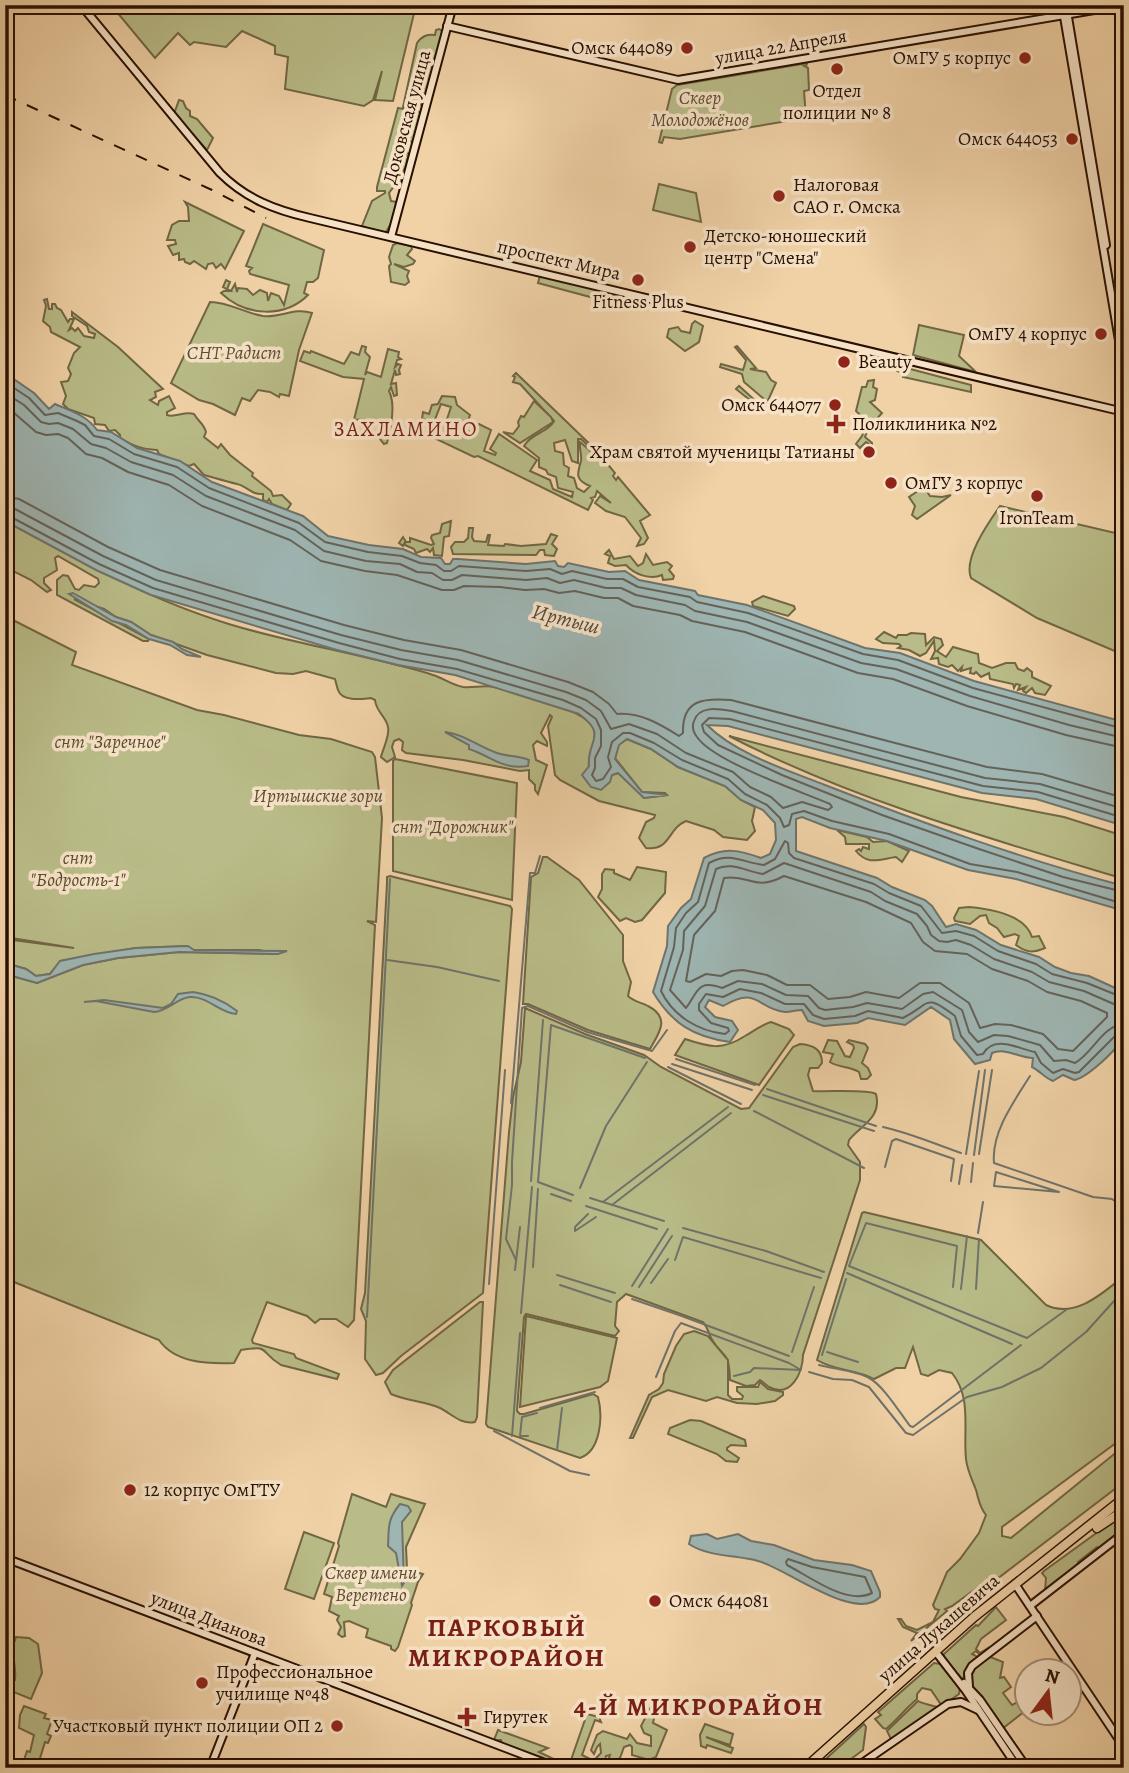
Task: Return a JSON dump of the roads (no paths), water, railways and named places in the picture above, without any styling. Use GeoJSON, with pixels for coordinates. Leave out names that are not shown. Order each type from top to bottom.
{"type":"FeatureCollection","features":[{"type":"Feature","properties":{"kind":"main road","name":"проспект Мира"},"geometry":{"type":"LineString","coordinates":[[80,5],[202,153],[235,187],[253,200],[275,209],[1112,410],[1122,415]]}},
{"type":"Feature","properties":{"kind":"main road","name":"Доковская улица"},"geometry":{"type":"LineString","coordinates":[[391,237],[453,5]]}},
{"type":"Feature","properties":{"kind":"main road","name":"улица 22 Апреля"},"geometry":{"type":"LineString","coordinates":[[447,26],[678,80],[1124,5]]}},
{"type":"Feature","properties":{"kind":"main road"},"geometry":{"type":"LineString","coordinates":[[1065,13],[1124,346]]}},
{"type":"Feature","properties":{"kind":"main road"},"geometry":{"type":"LineString","coordinates":[[1065,13],[1124,370]]}},
{"type":"Feature","properties":{"kind":"main road"},"geometry":{"type":"LineString","coordinates":[[1122,415],[1124,391]]}},
{"type":"Feature","properties":{"kind":"main road","name":"улица Лукашевича"},"geometry":{"type":"LineString","coordinates":[[805,1768],[1016,1585],[1124,1504]]}},
{"type":"Feature","properties":{"kind":"main road"},"geometry":{"type":"LineString","coordinates":[[1030,1605],[1124,1534]]}},
{"type":"Feature","properties":{"kind":"main road","name":"улица Дианова"},"geometry":{"type":"LineString","coordinates":[[5,1558],[558,1768]]}},
{"type":"Feature","properties":{"kind":"main road"},"geometry":{"type":"LineString","coordinates":[[1016,1585],[1124,1747]]}},
{"type":"Feature","properties":{"kind":"main road"},"geometry":{"type":"LineString","coordinates":[[965,1679],[979,1660],[1037,1616]]}},
{"type":"Feature","properties":{"kind":"main road"},"geometry":{"type":"LineString","coordinates":[[210,1768],[254,1653]]}},
{"type":"Feature","properties":{"kind":"main road"},"geometry":{"type":"LineString","coordinates":[[937,1654],[965,1679],[978,1710]]}},
{"type":"Feature","properties":{"kind":"main road"},"geometry":{"type":"LineString","coordinates":[[937,1654],[1027,1768]]}},
{"type":"Feature","properties":{"kind":"main road","name":"улица Лукашевича"},"geometry":{"type":"LineString","coordinates":[[813,1768],[937,1654]]}},
{"type":"Feature","properties":{"kind":"main road"},"geometry":{"type":"LineString","coordinates":[[855,1768],[968,1690]]}},
{"type":"Feature","properties":{"kind":"main road"},"geometry":{"type":"LineString","coordinates":[[948,1704],[961,1702],[986,1715],[1018,1768]]}},
{"type":"Feature","properties":{"kind":"water","name":"Иртыш"},"geometry":{"type":"Polygon","coordinates":[[[5,373],[34,393],[49,409],[55,404],[67,409],[83,417],[97,430],[111,432],[137,448],[180,461],[212,482],[303,516],[328,536],[403,549],[421,557],[441,558],[445,564],[450,564],[453,559],[526,564],[555,561],[558,566],[564,567],[568,563],[609,572],[625,571],[639,580],[747,605],[865,648],[900,653],[974,681],[1124,722],[1124,826],[1036,799],[982,793],[728,726],[707,725],[747,753],[795,773],[973,840],[1124,886],[1124,911],[1016,879],[968,870],[887,841],[830,828],[802,817],[796,819],[796,851],[877,878],[925,900],[946,927],[956,924],[976,930],[1001,945],[1039,957],[1071,973],[1089,976],[1124,992],[1123,1037],[1101,1062],[1080,1078],[1074,1080],[1063,1075],[1053,1081],[1032,1067],[1033,1058],[1007,1052],[997,1051],[992,1053],[990,1060],[975,1064],[954,1039],[950,1020],[931,1007],[905,1025],[868,1018],[857,1023],[824,1026],[808,1021],[802,1010],[775,1010],[751,998],[735,1000],[723,1006],[709,1000],[705,1007],[715,1017],[732,1021],[738,1030],[730,1042],[705,1037],[685,1027],[668,1013],[653,992],[667,946],[668,926],[691,899],[704,858],[725,851],[761,858],[770,854],[776,840],[775,823],[763,810],[741,800],[725,786],[678,767],[651,749],[627,739],[619,745],[615,759],[642,792],[668,795],[644,798],[618,773],[612,775],[610,782],[601,790],[591,787],[582,775],[589,766],[595,734],[593,728],[579,714],[455,675],[337,650],[151,595],[96,570],[5,521],[5,373]]]}},
{"type":"Feature","properties":{"kind":"water"},"geometry":{"type":"Polygon","coordinates":[[[73,593],[151,635],[173,642],[201,657],[187,655],[170,645],[149,639],[126,625],[112,621],[69,594],[73,593]]]}},
{"type":"Feature","properties":{"kind":"water"},"geometry":{"type":"Polygon","coordinates":[[[445,732],[459,735],[497,753],[529,760],[528,766],[511,766],[497,762],[469,749],[469,745],[445,732]]]}},
{"type":"Feature","properties":{"kind":"water"},"geometry":{"type":"Polygon","coordinates":[[[188,946],[194,950],[287,951],[278,954],[179,952],[118,958],[83,965],[37,983],[5,974],[5,963],[26,969],[36,976],[50,974],[60,961],[94,954],[136,948],[188,946]]]}},
{"type":"Feature","properties":{"kind":"water"},"geometry":{"type":"Polygon","coordinates":[[[193,992],[221,1001],[237,1011],[236,1014],[196,997],[185,998],[164,1009],[154,1012],[96,1001],[84,1002],[104,1000],[163,1008],[171,1004],[178,994],[193,992]]]}},
{"type":"Feature","properties":{"kind":"water"},"geometry":{"type":"Polygon","coordinates":[[[400,1504],[408,1506],[411,1511],[402,1522],[402,1586],[396,1553],[388,1546],[391,1519],[400,1504]]]}},
{"type":"Feature","properties":{"kind":"water"},"geometry":{"type":"Polygon","coordinates":[[[707,1534],[717,1539],[738,1534],[751,1541],[774,1545],[814,1560],[852,1565],[871,1571],[880,1597],[869,1603],[838,1599],[758,1561],[714,1554],[689,1544],[691,1536],[707,1534]]]}},
{"type":"Feature","properties":{"kind":"waterway"},"geometry":{"type":"LineString","coordinates":[[511,1103],[530,873],[535,873],[540,856]]}},
{"type":"Feature","properties":{"kind":"waterway"},"geometry":{"type":"LineString","coordinates":[[367,1317],[390,879]]}},
{"type":"Feature","properties":{"kind":"waterway"},"geometry":{"type":"LineString","coordinates":[[387,960],[437,967],[499,981]]}},
{"type":"Feature","properties":{"kind":"waterway"},"geometry":{"type":"LineString","coordinates":[[516,1260],[506,1239],[512,1185],[522,1008],[528,1006],[587,1032],[652,1051],[667,1030]]}},
{"type":"Feature","properties":{"kind":"waterway"},"geometry":{"type":"LineString","coordinates":[[531,1181],[543,1020]]}},
{"type":"Feature","properties":{"kind":"waterway"},"geometry":{"type":"LineString","coordinates":[[573,1195],[538,1182],[551,1025],[645,1058]]}},
{"type":"Feature","properties":{"kind":"waterway"},"geometry":{"type":"LineString","coordinates":[[676,1059],[755,1085]]}},
{"type":"Feature","properties":{"kind":"waterway"},"geometry":{"type":"LineString","coordinates":[[580,1188],[606,1126],[647,1062]]}},
{"type":"Feature","properties":{"kind":"waterway"},"geometry":{"type":"LineString","coordinates":[[672,1064],[752,1090]]}},
{"type":"Feature","properties":{"kind":"waterway"},"geometry":{"type":"LineString","coordinates":[[668,1067],[741,1104]]}},
{"type":"Feature","properties":{"kind":"waterway"},"geometry":{"type":"LineString","coordinates":[[489,1284],[505,1070]]}},
{"type":"Feature","properties":{"kind":"waterway"},"geometry":{"type":"LineString","coordinates":[[974,1155],[985,1070]]}},
{"type":"Feature","properties":{"kind":"waterway"},"geometry":{"type":"LineString","coordinates":[[979,1154],[992,1070]]}},
{"type":"Feature","properties":{"kind":"waterway"},"geometry":{"type":"LineString","coordinates":[[966,1154],[979,1071]]}},
{"type":"Feature","properties":{"kind":"waterway"},"geometry":{"type":"LineString","coordinates":[[1030,1076],[1000,1129],[994,1163],[1093,1197],[1112,1199],[1124,1208]]}},
{"type":"Feature","properties":{"kind":"waterway"},"geometry":{"type":"LineString","coordinates":[[767,1089],[876,1126]]}},
{"type":"Feature","properties":{"kind":"waterway"},"geometry":{"type":"LineString","coordinates":[[763,1095],[874,1131]]}},
{"type":"Feature","properties":{"kind":"waterway"},"geometry":{"type":"LineString","coordinates":[[603,1202],[728,1107]]}},
{"type":"Feature","properties":{"kind":"waterway"},"geometry":{"type":"LineString","coordinates":[[754,1111],[864,1168]]}},
{"type":"Feature","properties":{"kind":"waterway"},"geometry":{"type":"LineString","coordinates":[[612,1205],[731,1113]]}},
{"type":"Feature","properties":{"kind":"waterway"},"geometry":{"type":"LineString","coordinates":[[883,1127],[961,1153]]}},
{"type":"Feature","properties":{"kind":"waterway"},"geometry":{"type":"LineString","coordinates":[[885,1167],[892,1141],[896,1139],[954,1159],[951,1181]]}},
{"type":"Feature","properties":{"kind":"waterway"},"geometry":{"type":"LineString","coordinates":[[971,1182],[973,1163]]}},
{"type":"Feature","properties":{"kind":"waterway"},"geometry":{"type":"LineString","coordinates":[[959,1184],[962,1165]]}},
{"type":"Feature","properties":{"kind":"waterway"},"geometry":{"type":"LineString","coordinates":[[996,1172],[1059,1192],[994,1186],[996,1172]]}},
{"type":"Feature","properties":{"kind":"waterway"},"geometry":{"type":"LineString","coordinates":[[521,1313],[532,1187]]}},
{"type":"Feature","properties":{"kind":"waterway"},"geometry":{"type":"LineString","coordinates":[[533,1267],[538,1189]]}},
{"type":"Feature","properties":{"kind":"waterway"},"geometry":{"type":"LineString","coordinates":[[551,1194],[571,1201]]}},
{"type":"Feature","properties":{"kind":"waterway"},"geometry":{"type":"LineString","coordinates":[[590,1198],[664,1221]]}},
{"type":"Feature","properties":{"kind":"waterway"},"geometry":{"type":"LineString","coordinates":[[978,1233],[983,1202]]}},
{"type":"Feature","properties":{"kind":"waterway"},"geometry":{"type":"LineString","coordinates":[[586,1206],[657,1229]]}},
{"type":"Feature","properties":{"kind":"waterway"},"geometry":{"type":"LineString","coordinates":[[588,1214],[575,1227],[575,1231],[596,1217]]}},
{"type":"Feature","properties":{"kind":"waterway"},"geometry":{"type":"LineString","coordinates":[[953,1287],[957,1246],[866,1223],[849,1266],[1027,1338],[1066,1310]]}},
{"type":"Feature","properties":{"kind":"waterway"},"geometry":{"type":"LineString","coordinates":[[515,1270],[520,1227]]}},
{"type":"Feature","properties":{"kind":"waterway"},"geometry":{"type":"LineString","coordinates":[[683,1228],[766,1251],[824,1272]]}},
{"type":"Feature","properties":{"kind":"waterway"},"geometry":{"type":"LineString","coordinates":[[632,1286],[668,1229]]}},
{"type":"Feature","properties":{"kind":"waterway"},"geometry":{"type":"LineString","coordinates":[[639,1287],[672,1236]]}},
{"type":"Feature","properties":{"kind":"waterway"},"geometry":{"type":"LineString","coordinates":[[961,1289],[967,1236]]}},
{"type":"Feature","properties":{"kind":"waterway"},"geometry":{"type":"LineString","coordinates":[[675,1260],[683,1237],[821,1278]]}},
{"type":"Feature","properties":{"kind":"waterway"},"geometry":{"type":"LineString","coordinates":[[976,1289],[979,1239]]}},
{"type":"Feature","properties":{"kind":"waterway"},"geometry":{"type":"LineString","coordinates":[[651,1283],[668,1259]]}},
{"type":"Feature","properties":{"kind":"waterway"},"geometry":{"type":"LineString","coordinates":[[847,1273],[1012,1344]]}},
{"type":"Feature","properties":{"kind":"waterway"},"geometry":{"type":"LineString","coordinates":[[557,1275],[615,1293]]}},
{"type":"Feature","properties":{"kind":"waterway"},"geometry":{"type":"LineString","coordinates":[[822,1355],[846,1279]]}},
{"type":"Feature","properties":{"kind":"waterway"},"geometry":{"type":"LineString","coordinates":[[560,1285],[611,1302]]}},
{"type":"Feature","properties":{"kind":"waterway"},"geometry":{"type":"LineString","coordinates":[[792,1352],[814,1287]]}},
{"type":"Feature","properties":{"kind":"waterway"},"geometry":{"type":"LineString","coordinates":[[809,1372],[833,1379],[852,1380],[869,1387],[906,1433],[913,1435],[967,1397],[1002,1387],[1041,1368],[1086,1332],[1124,1290]]}},
{"type":"Feature","properties":{"kind":"waterway"},"geometry":{"type":"LineString","coordinates":[[632,1299],[789,1356]]}},
{"type":"Feature","properties":{"kind":"waterway"},"geometry":{"type":"LineString","coordinates":[[656,1377],[681,1323],[789,1363],[801,1370],[754,1368],[750,1372],[734,1376]]}},
{"type":"Feature","properties":{"kind":"waterway"},"geometry":{"type":"LineString","coordinates":[[512,1436],[520,1333]]}},
{"type":"Feature","properties":{"kind":"waterway"},"geometry":{"type":"LineString","coordinates":[[819,1365],[869,1378],[913,1427],[1021,1345]]}},
{"type":"Feature","properties":{"kind":"waterway"},"geometry":{"type":"LineString","coordinates":[[827,1352],[858,1362]]}},
{"type":"Feature","properties":{"kind":"waterway"},"geometry":{"type":"LineString","coordinates":[[540,1408],[595,1392]]}},
{"type":"Feature","properties":{"kind":"waterway"},"geometry":{"type":"LineString","coordinates":[[557,1450],[562,1408]]}},
{"type":"Feature","properties":{"kind":"waterway"},"geometry":{"type":"LineString","coordinates":[[528,1436],[520,1436],[522,1417],[537,1413]]}},
{"type":"Feature","properties":{"kind":"waterway"},"geometry":{"type":"LineString","coordinates":[[494,1431],[570,1471],[589,1475]]}},
{"type":"Feature","properties":{"kind":"railway"},"geometry":{"type":"LineString","coordinates":[[5,95],[212,190],[266,218]]}},
{"type":"Feature","properties":{"kind":"place","name":"Омск 644089"},"geometry":{"type":"Point","coordinates":[687,48]}},
{"type":"Feature","properties":{"kind":"place","name":"ОмГУ 5 корпус"},"geometry":{"type":"Point","coordinates":[1025,58]}},
{"type":"Feature","properties":{"kind":"place","name":"Отдел полиции № 8"},"geometry":{"type":"Point","coordinates":[837,69]}},
{"type":"Feature","properties":{"kind":"place","name":"Омск 644053"},"geometry":{"type":"Point","coordinates":[1072,139]}},
{"type":"Feature","properties":{"kind":"place","name":"Налоговая САО г. Омска"},"geometry":{"type":"Point","coordinates":[779,196]}},
{"type":"Feature","properties":{"kind":"place","name":"Детско-юношеский центр \"Смена\""},"geometry":{"type":"Point","coordinates":[690,247]}},
{"type":"Feature","properties":{"kind":"place","name":"Fitness Plus"},"geometry":{"type":"Point","coordinates":[638,280]}},
{"type":"Feature","properties":{"kind":"place","name":"ОмГУ 4 корпус"},"geometry":{"type":"Point","coordinates":[1101,334]}},
{"type":"Feature","properties":{"kind":"place","name":"Beauty"},"geometry":{"type":"Point","coordinates":[844,362]}},
{"type":"Feature","properties":{"kind":"place","name":"Омск 644077"},"geometry":{"type":"Point","coordinates":[835,405]}},
{"type":"Feature","properties":{"kind":"place","name":"Поликлиника №2"},"geometry":{"type":"Point","coordinates":[836,424]}},
{"type":"Feature","properties":{"kind":"place","name":"Храм святой мученицы Татианы"},"geometry":{"type":"Point","coordinates":[869,452]}},
{"type":"Feature","properties":{"kind":"place","name":"ОмГУ 3 корпус"},"geometry":{"type":"Point","coordinates":[891,483]}},
{"type":"Feature","properties":{"kind":"place","name":"IronTeam"},"geometry":{"type":"Point","coordinates":[1037,496]}},
{"type":"Feature","properties":{"kind":"place","name":"12 корпус ОмГТУ"},"geometry":{"type":"Point","coordinates":[130,1490]}},
{"type":"Feature","properties":{"kind":"place","name":"Омск 644081"},"geometry":{"type":"Point","coordinates":[655,1601]}},
{"type":"Feature","properties":{"kind":"place","name":"Профессиональное училище №48"},"geometry":{"type":"Point","coordinates":[202,1683]}},
{"type":"Feature","properties":{"kind":"place","name":"Гирутек"},"geometry":{"type":"Point","coordinates":[467,1717]}},
{"type":"Feature","properties":{"kind":"place","name":"Участковый пункт полиции ОП 2"},"geometry":{"type":"Point","coordinates":[337,1726]}},
{"type":"Feature","properties":{"kind":"district","name":"ЗАХЛАМИНО"},"geometry":{"type":"Point","coordinates":[406,429]}},
{"type":"Feature","properties":{"kind":"district","name":"ПАРКОВЫЙ МИКРОРАЙОН"},"geometry":{"type":"Point","coordinates":[507,1642]}},
{"type":"Feature","properties":{"kind":"district","name":"4-Й МИКРОРАЙОН"},"geometry":{"type":"Point","coordinates":[699,1706]}},
{"type":"Feature","properties":{"kind":"park label","name":"Сквер Молодожёнов"},"geometry":{"type":"Point","coordinates":[700,109]}},
{"type":"Feature","properties":{"kind":"park label","name":"СНТ Радист"},"geometry":{"type":"Point","coordinates":[234,353]}},
{"type":"Feature","properties":{"kind":"park label","name":"снт \"Заречное\""},"geometry":{"type":"Point","coordinates":[110,742]}},
{"type":"Feature","properties":{"kind":"park label","name":"Иртышские зори"},"geometry":{"type":"Point","coordinates":[318,796]}},
{"type":"Feature","properties":{"kind":"park label","name":"снт \"Дорожник\""},"geometry":{"type":"Point","coordinates":[453,827]}},
{"type":"Feature","properties":{"kind":"park label","name":"снт \"Бодрость-1\""},"geometry":{"type":"Point","coordinates":[78,869]}},
{"type":"Feature","properties":{"kind":"park label","name":"Сквер имени Веретено"},"geometry":{"type":"Point","coordinates":[371,1584]}}]}
